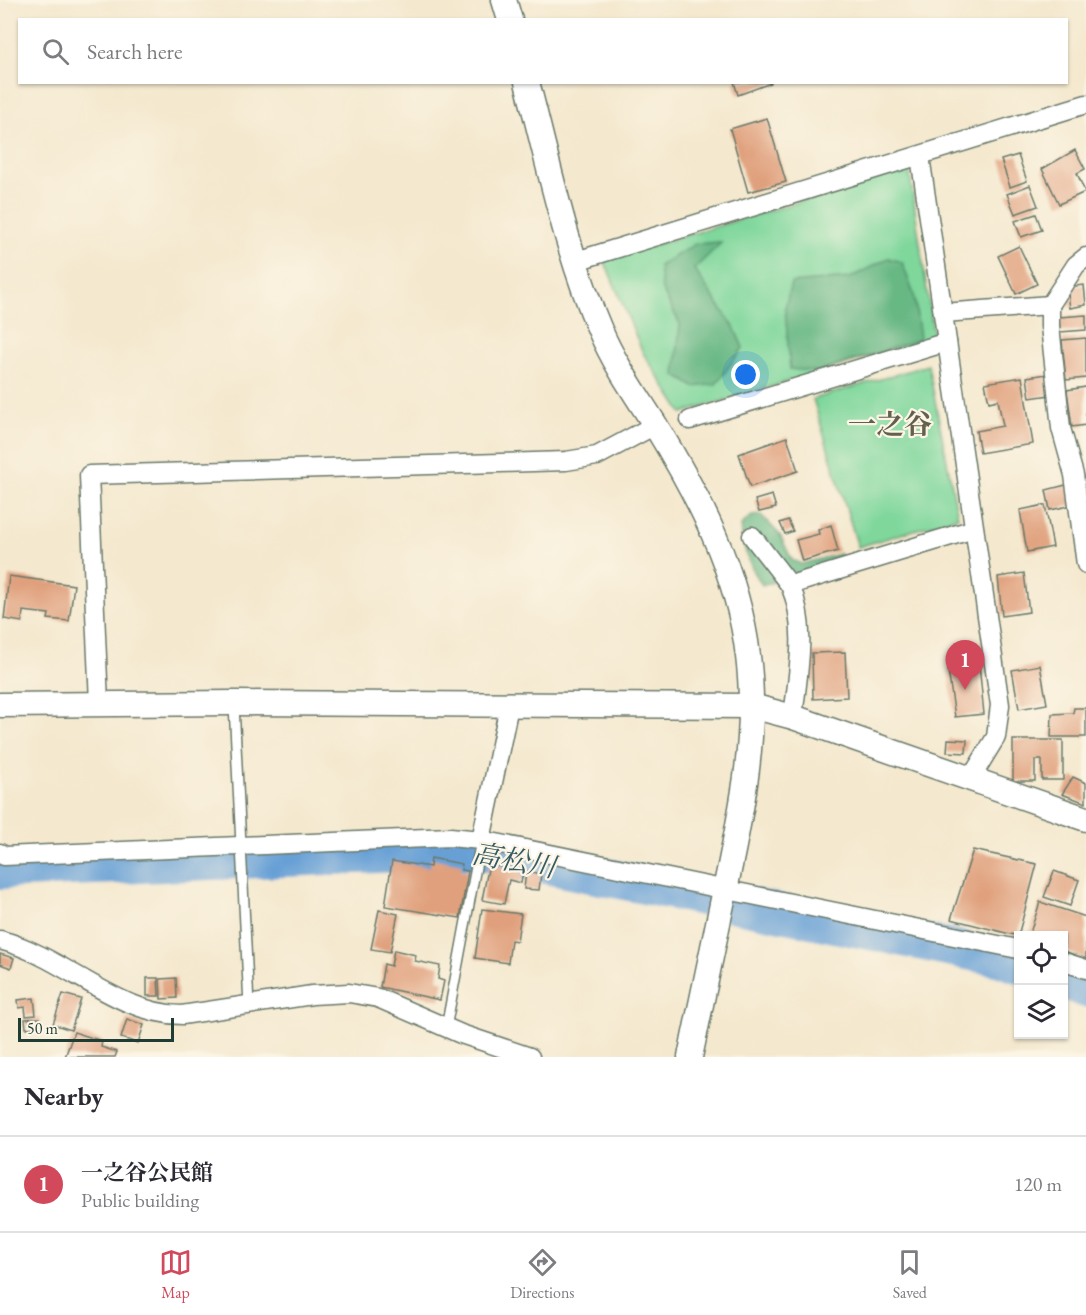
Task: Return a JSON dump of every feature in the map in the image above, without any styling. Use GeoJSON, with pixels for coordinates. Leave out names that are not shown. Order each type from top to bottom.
{"type":"FeatureCollection","features":[{"type":"Feature","properties":{"kind":"street"},"geometry":{"type":"LineString","coordinates":[[504,0],[509,18]]}},
{"type":"Feature","properties":{"kind":"street"},"geometry":{"type":"LineString","coordinates":[[528,84],[576,261],[600,329],[622,375],[655,425],[718,541],[735,593],[746,644],[752,706],[749,760],[690,1057]]}},
{"type":"Feature","properties":{"kind":"street"},"geometry":{"type":"LineString","coordinates":[[576,261],[1086,104]]}},
{"type":"Feature","properties":{"kind":"street"},"geometry":{"type":"LineString","coordinates":[[920,156],[1000,705],[996,737],[971,778]]}},
{"type":"Feature","properties":{"kind":"street"},"geometry":{"type":"LineString","coordinates":[[1086,257],[1076,265],[1050,305],[1050,326],[1062,428],[1074,475],[1086,564]]}},
{"type":"Feature","properties":{"kind":"street"},"geometry":{"type":"LineString","coordinates":[[943,313],[1050,305]]}},
{"type":"Feature","properties":{"kind":"street"},"geometry":{"type":"LineString","coordinates":[[690,420],[947,342]]}},
{"type":"Feature","properties":{"kind":"street"},"geometry":{"type":"LineString","coordinates":[[99,703],[89,475],[566,461],[597,456],[655,425]]}},
{"type":"Feature","properties":{"kind":"street"},"geometry":{"type":"LineString","coordinates":[[790,585],[974,529]]}},
{"type":"Feature","properties":{"kind":"street"},"geometry":{"type":"LineString","coordinates":[[752,536],[790,585],[798,604],[801,644],[793,717]]}},
{"type":"Feature","properties":{"kind":"street"},"geometry":{"type":"LineString","coordinates":[[0,705],[234,703],[752,706],[793,717],[1086,819]]}},
{"type":"Feature","properties":{"kind":"street"},"geometry":{"type":"LineString","coordinates":[[481,840],[509,706]]}},
{"type":"Feature","properties":{"kind":"street"},"geometry":{"type":"LineString","coordinates":[[0,854],[4,856],[450,837],[481,840],[723,899],[1014,948]]}},
{"type":"Feature","properties":{"kind":"street"},"geometry":{"type":"LineString","coordinates":[[0,939],[31,950],[137,1008],[163,1015],[182,1016],[312,995],[349,993],[378,998],[446,1028],[530,1057]]}},
{"type":"Feature","properties":{"kind":"street"},"geometry":{"type":"LineString","coordinates":[[1068,963],[1086,969]]}},
{"type":"Feature","properties":{"kind":"lane"},"geometry":{"type":"LineString","coordinates":[[234,703],[249,1005]]}},
{"type":"Feature","properties":{"kind":"lane"},"geometry":{"type":"LineString","coordinates":[[446,1028],[481,840]]}},
{"type":"Feature","properties":{"kind":"green space"},"geometry":{"type":"Polygon","coordinates":[[[909,169],[934,338],[682,413],[643,353],[604,260],[909,169]]]}},
{"type":"Feature","properties":{"kind":"green space"},"geometry":{"type":"Polygon","coordinates":[[[722,242],[694,269],[734,327],[743,348],[716,384],[694,387],[675,375],[680,324],[662,290],[659,266],[695,244],[722,242]]]}},
{"type":"Feature","properties":{"kind":"green space"},"geometry":{"type":"Polygon","coordinates":[[[888,258],[902,262],[914,295],[920,339],[819,372],[790,369],[785,308],[791,283],[850,278],[888,258]]]}},
{"type":"Feature","properties":{"kind":"green space"},"geometry":{"type":"Polygon","coordinates":[[[928,365],[958,517],[858,547],[813,399],[928,365]]]}},
{"type":"Feature","properties":{"kind":"green space"},"geometry":{"type":"Polygon","coordinates":[[[761,515],[780,535],[792,560],[801,564],[840,554],[844,564],[762,585],[747,556],[741,525],[752,516],[761,515]]]}},
{"type":"Feature","properties":{"kind":"building"},"geometry":{"type":"Polygon","coordinates":[[[735,84],[768,84],[738,95],[735,84]]]}},
{"type":"Feature","properties":{"kind":"building"},"geometry":{"type":"Polygon","coordinates":[[[767,118],[786,182],[748,192],[730,129],[767,118]]]}},
{"type":"Feature","properties":{"kind":"building"},"geometry":{"type":"Polygon","coordinates":[[[1075,150],[1085,169],[1077,173],[1085,192],[1059,204],[1042,169],[1075,150]]]}},
{"type":"Feature","properties":{"kind":"building"},"geometry":{"type":"Polygon","coordinates":[[[1018,155],[1027,181],[1010,187],[1001,160],[1018,155]]]}},
{"type":"Feature","properties":{"kind":"building"},"geometry":{"type":"Polygon","coordinates":[[[1030,185],[1038,206],[1015,214],[1007,194],[1030,185]]]}},
{"type":"Feature","properties":{"kind":"building"},"geometry":{"type":"Polygon","coordinates":[[[1036,214],[1042,230],[1021,237],[1015,221],[1036,214]]]}},
{"type":"Feature","properties":{"kind":"building"},"geometry":{"type":"Polygon","coordinates":[[[1019,246],[1037,284],[1016,294],[998,256],[1019,246]]]}},
{"type":"Feature","properties":{"kind":"building"},"geometry":{"type":"Polygon","coordinates":[[[1084,285],[1086,305],[1070,308],[1067,287],[1084,285]]]}},
{"type":"Feature","properties":{"kind":"building"},"geometry":{"type":"Polygon","coordinates":[[[1086,315],[1086,330],[1060,332],[1059,317],[1086,315]]]}},
{"type":"Feature","properties":{"kind":"building"},"geometry":{"type":"Polygon","coordinates":[[[1086,338],[1086,378],[1066,380],[1062,340],[1086,338]]]}},
{"type":"Feature","properties":{"kind":"building"},"geometry":{"type":"Polygon","coordinates":[[[1047,374],[1050,395],[1030,398],[1027,377],[1047,374]]]}},
{"type":"Feature","properties":{"kind":"building"},"geometry":{"type":"Polygon","coordinates":[[[1022,377],[1033,444],[980,453],[976,431],[1003,426],[998,400],[989,402],[985,383],[1022,377]]]}},
{"type":"Feature","properties":{"kind":"building"},"geometry":{"type":"Polygon","coordinates":[[[1086,387],[1086,425],[1072,427],[1067,390],[1086,387]]]}},
{"type":"Feature","properties":{"kind":"building"},"geometry":{"type":"Polygon","coordinates":[[[787,437],[798,471],[750,487],[739,454],[787,437]]]}},
{"type":"Feature","properties":{"kind":"building"},"geometry":{"type":"Polygon","coordinates":[[[1070,484],[1074,505],[1050,510],[1046,490],[1070,484]]]}},
{"type":"Feature","properties":{"kind":"building"},"geometry":{"type":"Polygon","coordinates":[[[772,495],[776,508],[759,512],[755,500],[772,495]]]}},
{"type":"Feature","properties":{"kind":"building"},"geometry":{"type":"Polygon","coordinates":[[[1045,505],[1053,547],[1027,552],[1020,510],[1045,505]]]}},
{"type":"Feature","properties":{"kind":"building"},"geometry":{"type":"Polygon","coordinates":[[[788,520],[793,531],[785,534],[780,523],[788,520]]]}},
{"type":"Feature","properties":{"kind":"building"},"geometry":{"type":"Polygon","coordinates":[[[831,525],[838,551],[802,561],[796,540],[819,534],[818,530],[831,525]]]}},
{"type":"Feature","properties":{"kind":"building"},"geometry":{"type":"Polygon","coordinates":[[[1024,573],[1029,612],[1002,616],[998,577],[1024,573]]]}},
{"type":"Feature","properties":{"kind":"building"},"geometry":{"type":"Polygon","coordinates":[[[9,576],[74,585],[69,621],[48,619],[49,614],[23,611],[22,622],[4,619],[9,576]]]}},
{"type":"Feature","properties":{"kind":"building"},"geometry":{"type":"Polygon","coordinates":[[[845,652],[847,697],[813,699],[812,653],[845,652]]]}},
{"type":"Feature","properties":{"kind":"building"},"geometry":{"type":"Polygon","coordinates":[[[979,664],[984,714],[955,717],[948,670],[979,664]]]}},
{"type":"Feature","properties":{"kind":"building"},"geometry":{"type":"Polygon","coordinates":[[[1040,665],[1047,704],[1019,709],[1012,670],[1040,665]]]}},
{"type":"Feature","properties":{"kind":"building"},"geometry":{"type":"Polygon","coordinates":[[[1074,708],[1086,708],[1086,737],[1051,737],[1052,714],[1073,713],[1074,708]]]}},
{"type":"Feature","properties":{"kind":"building"},"geometry":{"type":"Polygon","coordinates":[[[948,739],[967,740],[966,753],[947,752],[948,739]]]}},
{"type":"Feature","properties":{"kind":"building"},"geometry":{"type":"Polygon","coordinates":[[[1013,740],[1063,740],[1063,780],[1042,780],[1042,760],[1035,760],[1035,781],[1013,781],[1013,740]]]}},
{"type":"Feature","properties":{"kind":"building"},"geometry":{"type":"Polygon","coordinates":[[[1073,777],[1086,783],[1086,803],[1062,794],[1073,777]]]}},
{"type":"Feature","properties":{"kind":"building"},"geometry":{"type":"Polygon","coordinates":[[[973,850],[1037,864],[1019,931],[1014,931],[1014,935],[951,919],[973,850]]]}},
{"type":"Feature","properties":{"kind":"building"},"geometry":{"type":"Polygon","coordinates":[[[431,858],[462,864],[461,870],[468,871],[460,918],[385,906],[392,861],[430,867],[431,858]]]}},
{"type":"Feature","properties":{"kind":"building"},"geometry":{"type":"Polygon","coordinates":[[[489,864],[523,871],[521,883],[509,880],[504,904],[482,900],[489,864]]]}},
{"type":"Feature","properties":{"kind":"building"},"geometry":{"type":"Polygon","coordinates":[[[526,871],[541,874],[539,890],[524,889],[526,871]]]}},
{"type":"Feature","properties":{"kind":"building"},"geometry":{"type":"Polygon","coordinates":[[[1054,871],[1079,880],[1070,906],[1044,897],[1054,871]]]}},
{"type":"Feature","properties":{"kind":"building"},"geometry":{"type":"Polygon","coordinates":[[[1040,902],[1086,917],[1086,959],[1068,952],[1068,931],[1031,931],[1040,902]]]}},
{"type":"Feature","properties":{"kind":"building"},"geometry":{"type":"Polygon","coordinates":[[[482,909],[521,914],[517,941],[511,940],[508,963],[475,958],[482,909]]]}},
{"type":"Feature","properties":{"kind":"building"},"geometry":{"type":"Polygon","coordinates":[[[379,910],[398,914],[390,952],[371,949],[379,910]]]}},
{"type":"Feature","properties":{"kind":"building"},"geometry":{"type":"Polygon","coordinates":[[[394,950],[416,955],[415,961],[440,966],[438,979],[444,981],[440,1000],[380,987],[384,964],[391,966],[394,950]]]}},
{"type":"Feature","properties":{"kind":"building"},"geometry":{"type":"Polygon","coordinates":[[[0,954],[14,958],[11,968],[0,964],[0,954]]]}},
{"type":"Feature","properties":{"kind":"building"},"geometry":{"type":"Polygon","coordinates":[[[147,978],[158,978],[159,996],[147,996],[147,978]]]}},
{"type":"Feature","properties":{"kind":"building"},"geometry":{"type":"Polygon","coordinates":[[[176,978],[177,998],[161,999],[160,979],[176,978]]]}},
{"type":"Feature","properties":{"kind":"building"},"geometry":{"type":"Polygon","coordinates":[[[63,994],[81,999],[71,1030],[53,1024],[63,994]]]}},
{"type":"Feature","properties":{"kind":"building"},"geometry":{"type":"Polygon","coordinates":[[[34,998],[36,1015],[26,1016],[25,1007],[19,1008],[18,1000],[34,998]]]}},
{"type":"Feature","properties":{"kind":"building"},"geometry":{"type":"Polygon","coordinates":[[[40,1018],[41,1027],[26,1028],[25,1019],[40,1018]]]}},
{"type":"Feature","properties":{"kind":"building"},"geometry":{"type":"Polygon","coordinates":[[[127,1019],[144,1025],[138,1043],[121,1038],[127,1019]]]}},
{"type":"Feature","properties":{"kind":"building"},"geometry":{"type":"Polygon","coordinates":[[[74,1032],[102,1041],[101,1047],[117,1052],[115,1057],[65,1057],[74,1032]]]}},
{"type":"Feature","properties":{"kind":"waterway","name":"高松川"},"geometry":{"type":"LineString","coordinates":[[0,870],[473,850],[1001,958],[1014,963]]}},
{"type":"Feature","properties":{"kind":"waterway","name":"高松川"},"geometry":{"type":"LineString","coordinates":[[1068,982],[1086,989]]}},
{"type":"Feature","properties":{"kind":"place","name":"一之谷公民館"},"geometry":{"type":"Point","coordinates":[965,690]}},
{"type":"Feature","properties":{"kind":"district","name":"一之谷"},"geometry":{"type":"Point","coordinates":[890,424]}}]}
